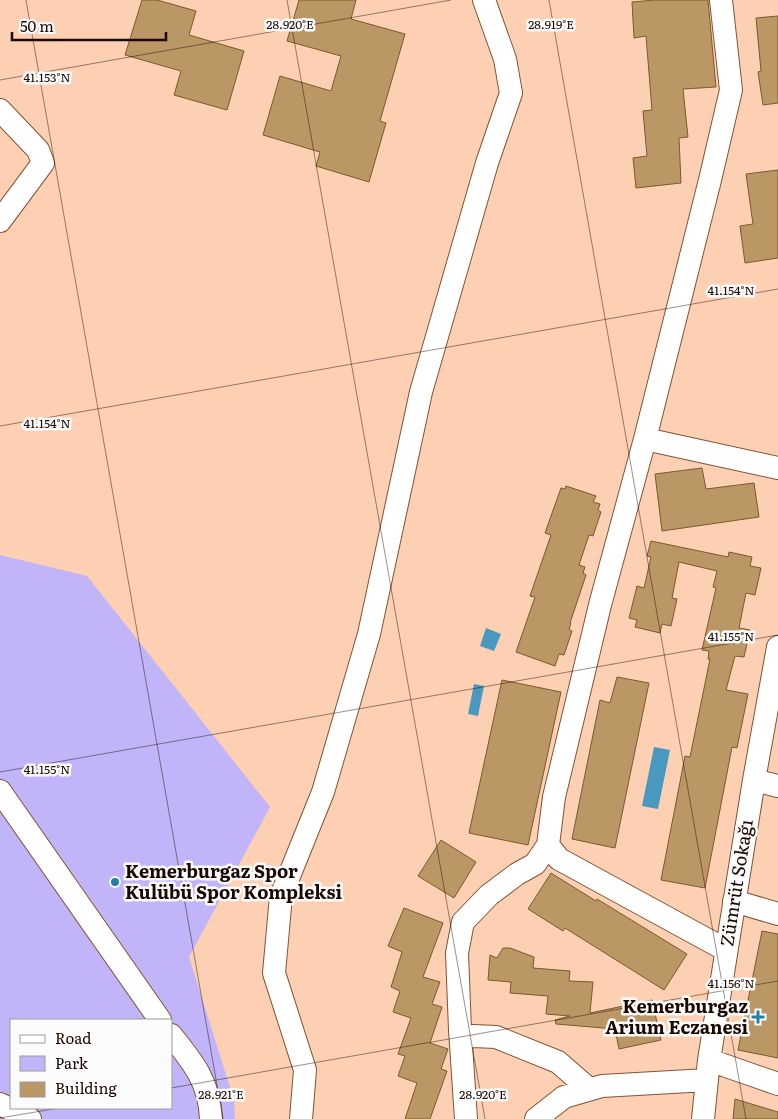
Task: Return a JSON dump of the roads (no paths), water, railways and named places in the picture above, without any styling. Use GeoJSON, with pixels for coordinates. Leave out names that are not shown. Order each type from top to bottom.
{"type":"FeatureCollection","features":[{"type":"Feature","properties":{"kind":"street"},"geometry":{"type":"LineString","coordinates":[[301,1119],[305,1070],[274,973],[281,896],[323,792],[369,634],[421,392],[487,163],[511,93],[505,59],[484,0]]}},
{"type":"Feature","properties":{"kind":"street"},"geometry":{"type":"LineString","coordinates":[[466,1119],[457,953],[463,922],[489,895],[535,864],[548,845],[554,798],[598,614],[646,439],[731,90],[721,0]]}},
{"type":"Feature","properties":{"kind":"street"},"geometry":{"type":"LineString","coordinates":[[0,110],[38,150],[43,164],[0,221]]}},
{"type":"Feature","properties":{"kind":"street"},"geometry":{"type":"LineString","coordinates":[[646,439],[778,468]]}},
{"type":"Feature","properties":{"kind":"street","name":"Zümrüt Sokağı"},"geometry":{"type":"LineString","coordinates":[[703,1119],[708,1070],[726,950],[778,647]]}},
{"type":"Feature","properties":{"kind":"street"},"geometry":{"type":"LineString","coordinates":[[754,780],[778,786]]}},
{"type":"Feature","properties":{"kind":"street"},"geometry":{"type":"LineString","coordinates":[[0,790],[159,1019]]}},
{"type":"Feature","properties":{"kind":"street"},"geometry":{"type":"LineString","coordinates":[[548,845],[558,859],[726,950]]}},
{"type":"Feature","properties":{"kind":"street"},"geometry":{"type":"LineString","coordinates":[[734,901],[778,914]]}},
{"type":"Feature","properties":{"kind":"street"},"geometry":{"type":"LineString","coordinates":[[172,1036],[193,1062],[206,1085],[212,1119]]}},
{"type":"Feature","properties":{"kind":"street"},"geometry":{"type":"LineString","coordinates":[[461,1039],[473,1036],[496,1037],[558,1062],[589,1089]]}},
{"type":"Feature","properties":{"kind":"street"},"geometry":{"type":"LineString","coordinates":[[536,1119],[564,1096],[602,1086],[708,1070],[778,1084]]}},
{"type":"Feature","properties":{"kind":"street"},"geometry":{"type":"LineString","coordinates":[[0,1104],[30,1119]]}},
{"type":"Feature","properties":{"kind":"water"},"geometry":{"type":"Polygon","coordinates":[[[486,628],[501,634],[494,651],[480,646],[486,628]]]}},
{"type":"Feature","properties":{"kind":"water"},"geometry":{"type":"Polygon","coordinates":[[[474,684],[484,686],[478,716],[468,714],[474,684]]]}},
{"type":"Feature","properties":{"kind":"water"},"geometry":{"type":"Polygon","coordinates":[[[654,747],[670,750],[658,809],[642,806],[654,747]]]}},
{"type":"Feature","properties":{"kind":"place","name":"Kemerburgaz Spor Kulübü Spor Kompleksi"},"geometry":{"type":"Point","coordinates":[115,882]}},
{"type":"Feature","properties":{"kind":"place","name":"Kemerburgaz Arium Eczanesi"},"geometry":{"type":"Point","coordinates":[758,1017]}}]}
